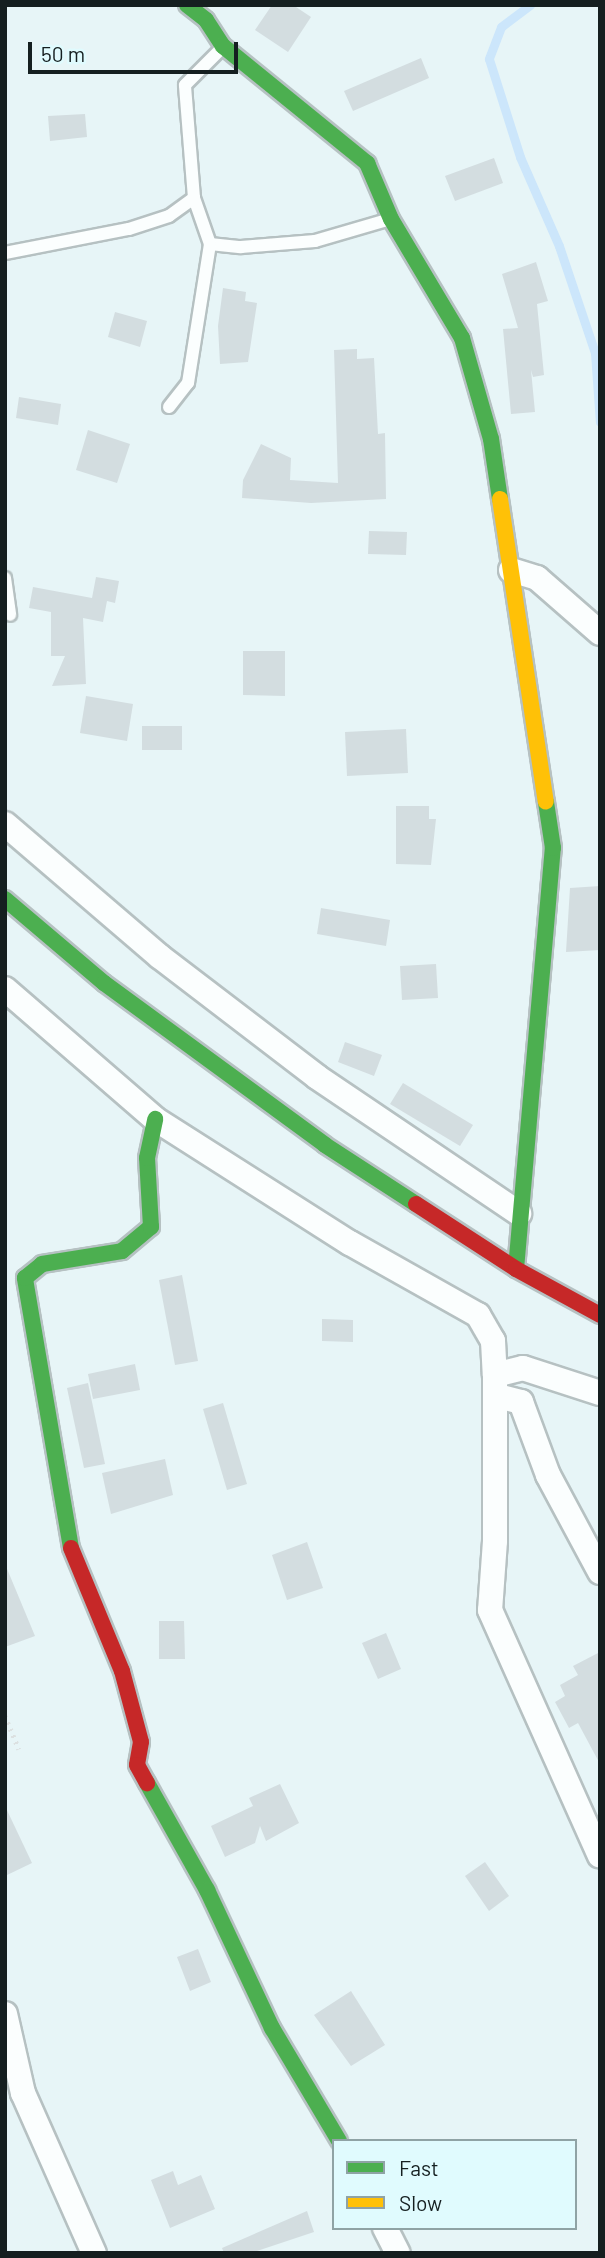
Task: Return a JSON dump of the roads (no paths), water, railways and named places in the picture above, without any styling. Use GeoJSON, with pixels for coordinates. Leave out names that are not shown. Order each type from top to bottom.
{"type":"FeatureCollection","features":[{"type":"Feature","properties":{"kind":"street"},"geometry":{"type":"LineString","coordinates":[[187,5],[209,13],[223,46],[367,163],[391,219],[462,338],[491,439],[553,848],[516,1269]]}},
{"type":"Feature","properties":{"kind":"street"},"geometry":{"type":"LineString","coordinates":[[511,570],[537,579],[600,633]]}},
{"type":"Feature","properties":{"kind":"street"},"geometry":{"type":"LineString","coordinates":[[5,824],[159,956],[317,1077],[519,1213]]}},
{"type":"Feature","properties":{"kind":"street"},"geometry":{"type":"LineString","coordinates":[[5,899],[104,983],[326,1145],[516,1269],[600,1315]]}},
{"type":"Feature","properties":{"kind":"street"},"geometry":{"type":"LineString","coordinates":[[5,989],[155,1119],[350,1243],[478,1315],[493,1340],[496,1386],[490,1610],[600,1856]]}},
{"type":"Feature","properties":{"kind":"street"},"geometry":{"type":"LineString","coordinates":[[155,1119],[147,1158],[151,1227],[122,1251],[42,1264],[25,1278],[31,1333],[72,1554],[122,1671],[141,1742],[137,1765],[207,1890],[272,2028],[338,2139]]}},
{"type":"Feature","properties":{"kind":"street"},"geometry":{"type":"LineString","coordinates":[[496,1386],[523,1368],[556,1375],[600,1394]]}},
{"type":"Feature","properties":{"kind":"street"},"geometry":{"type":"LineString","coordinates":[[496,1386],[521,1402],[548,1475],[600,1572]]}},
{"type":"Feature","properties":{"kind":"street"},"geometry":{"type":"LineString","coordinates":[[5,2014],[23,2093],[94,2253]]}},
{"type":"Feature","properties":{"kind":"street"},"geometry":{"type":"LineString","coordinates":[[386,2230],[398,2253]]}},
{"type":"Feature","properties":{"kind":"lane"},"geometry":{"type":"LineString","coordinates":[[169,408],[188,383],[210,244],[194,198],[185,85],[223,46]]}},
{"type":"Feature","properties":{"kind":"lane"},"geometry":{"type":"LineString","coordinates":[[5,253],[129,229],[169,216],[194,198]]}},
{"type":"Feature","properties":{"kind":"lane"},"geometry":{"type":"LineString","coordinates":[[210,244],[241,247],[315,241],[391,219]]}},
{"type":"Feature","properties":{"kind":"lane"},"geometry":{"type":"LineString","coordinates":[[5,578],[10,615]]}},
{"type":"Feature","properties":{"kind":"waterway"},"geometry":{"type":"LineString","coordinates":[[530,5],[501,27],[489,59],[520,157],[559,246],[595,353],[600,422]]}}]}
